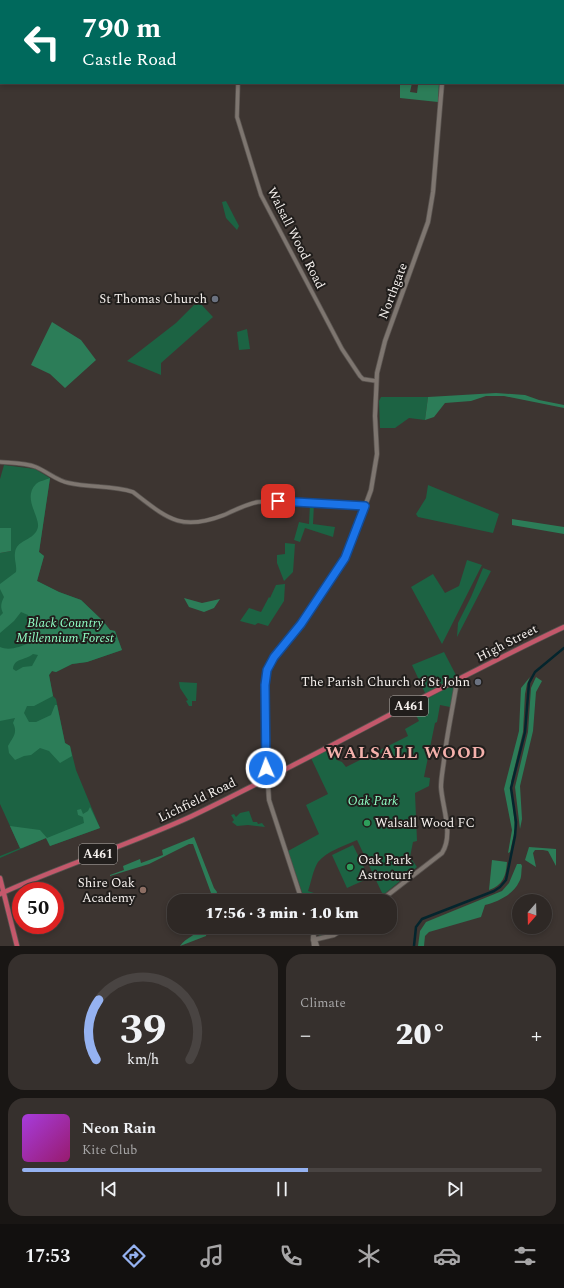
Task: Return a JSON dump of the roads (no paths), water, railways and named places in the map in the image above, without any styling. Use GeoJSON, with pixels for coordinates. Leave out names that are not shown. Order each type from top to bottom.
{"type":"FeatureCollection","features":[{"type":"Feature","properties":{"kind":"highway","name":"High Street"},"geometry":{"type":"LineString","coordinates":[[459,680],[564,627]]}},
{"type":"Feature","properties":{"kind":"highway","name":"Lichfield Road"},"geometry":{"type":"LineString","coordinates":[[2,893],[34,878],[150,835],[224,800],[459,680]]}},
{"type":"Feature","properties":{"kind":"highway"},"geometry":{"type":"LineString","coordinates":[[266,763],[272,769],[281,771]]}},
{"type":"Feature","properties":{"kind":"highway"},"geometry":{"type":"LineString","coordinates":[[0,878],[2,893],[16,946]]}},
{"type":"Feature","properties":{"kind":"main road","name":"Northgate"},"geometry":{"type":"LineString","coordinates":[[300,894],[272,810],[266,778],[265,685],[267,670],[274,657],[301,624],[343,561],[351,546],[372,484],[376,462],[376,381],[385,341],[428,222],[432,195],[442,84]]}},
{"type":"Feature","properties":{"kind":"main road"},"geometry":{"type":"LineString","coordinates":[[389,894],[442,853],[444,849],[447,827],[441,785],[448,727],[459,680]]}},
{"type":"Feature","properties":{"kind":"main road"},"geometry":{"type":"LineString","coordinates":[[313,934],[317,946]]}},
{"type":"Feature","properties":{"kind":"main road"},"geometry":{"type":"LineString","coordinates":[[314,939],[336,934]]}},
{"type":"Feature","properties":{"kind":"main road"},"geometry":{"type":"LineString","coordinates":[[314,939],[314,946]]}},
{"type":"Feature","properties":{"kind":"street","name":"Walsall Wood Road"},"geometry":{"type":"LineString","coordinates":[[238,84],[236,104],[237,117],[263,200],[342,349],[363,379],[376,381]]}},
{"type":"Feature","properties":{"kind":"street"},"geometry":{"type":"LineString","coordinates":[[0,462],[31,465],[69,484],[124,489],[133,492],[164,516],[184,522],[204,521],[257,502],[285,501],[365,506]]}},
{"type":"Feature","properties":{"kind":"waterway"},"geometry":{"type":"LineString","coordinates":[[414,946],[416,927],[422,919],[494,891],[506,880],[515,836],[516,822],[511,788],[525,732],[529,683],[535,672],[564,648]]}},
{"type":"Feature","properties":{"kind":"place","name":"St Thomas Church"},"geometry":{"type":"Point","coordinates":[215,299]}},
{"type":"Feature","properties":{"kind":"place","name":"The Parish Church of St John"},"geometry":{"type":"Point","coordinates":[478,682]}},
{"type":"Feature","properties":{"kind":"place","name":"Walsall Wood FC"},"geometry":{"type":"Point","coordinates":[367,823]}},
{"type":"Feature","properties":{"kind":"place","name":"Oak Park Astroturf"},"geometry":{"type":"Point","coordinates":[350,867]}},
{"type":"Feature","properties":{"kind":"place","name":"Shire Oak Academy"},"geometry":{"type":"Point","coordinates":[143,890]}},
{"type":"Feature","properties":{"kind":"district","name":"WALSALL WOOD"},"geometry":{"type":"Point","coordinates":[406,753]}},
{"type":"Feature","properties":{"kind":"park label","name":"Black Country Millennium Forest"},"geometry":{"type":"Point","coordinates":[65,630]}},
{"type":"Feature","properties":{"kind":"park label","name":"Oak Park"},"geometry":{"type":"Point","coordinates":[373,801]}}]}
